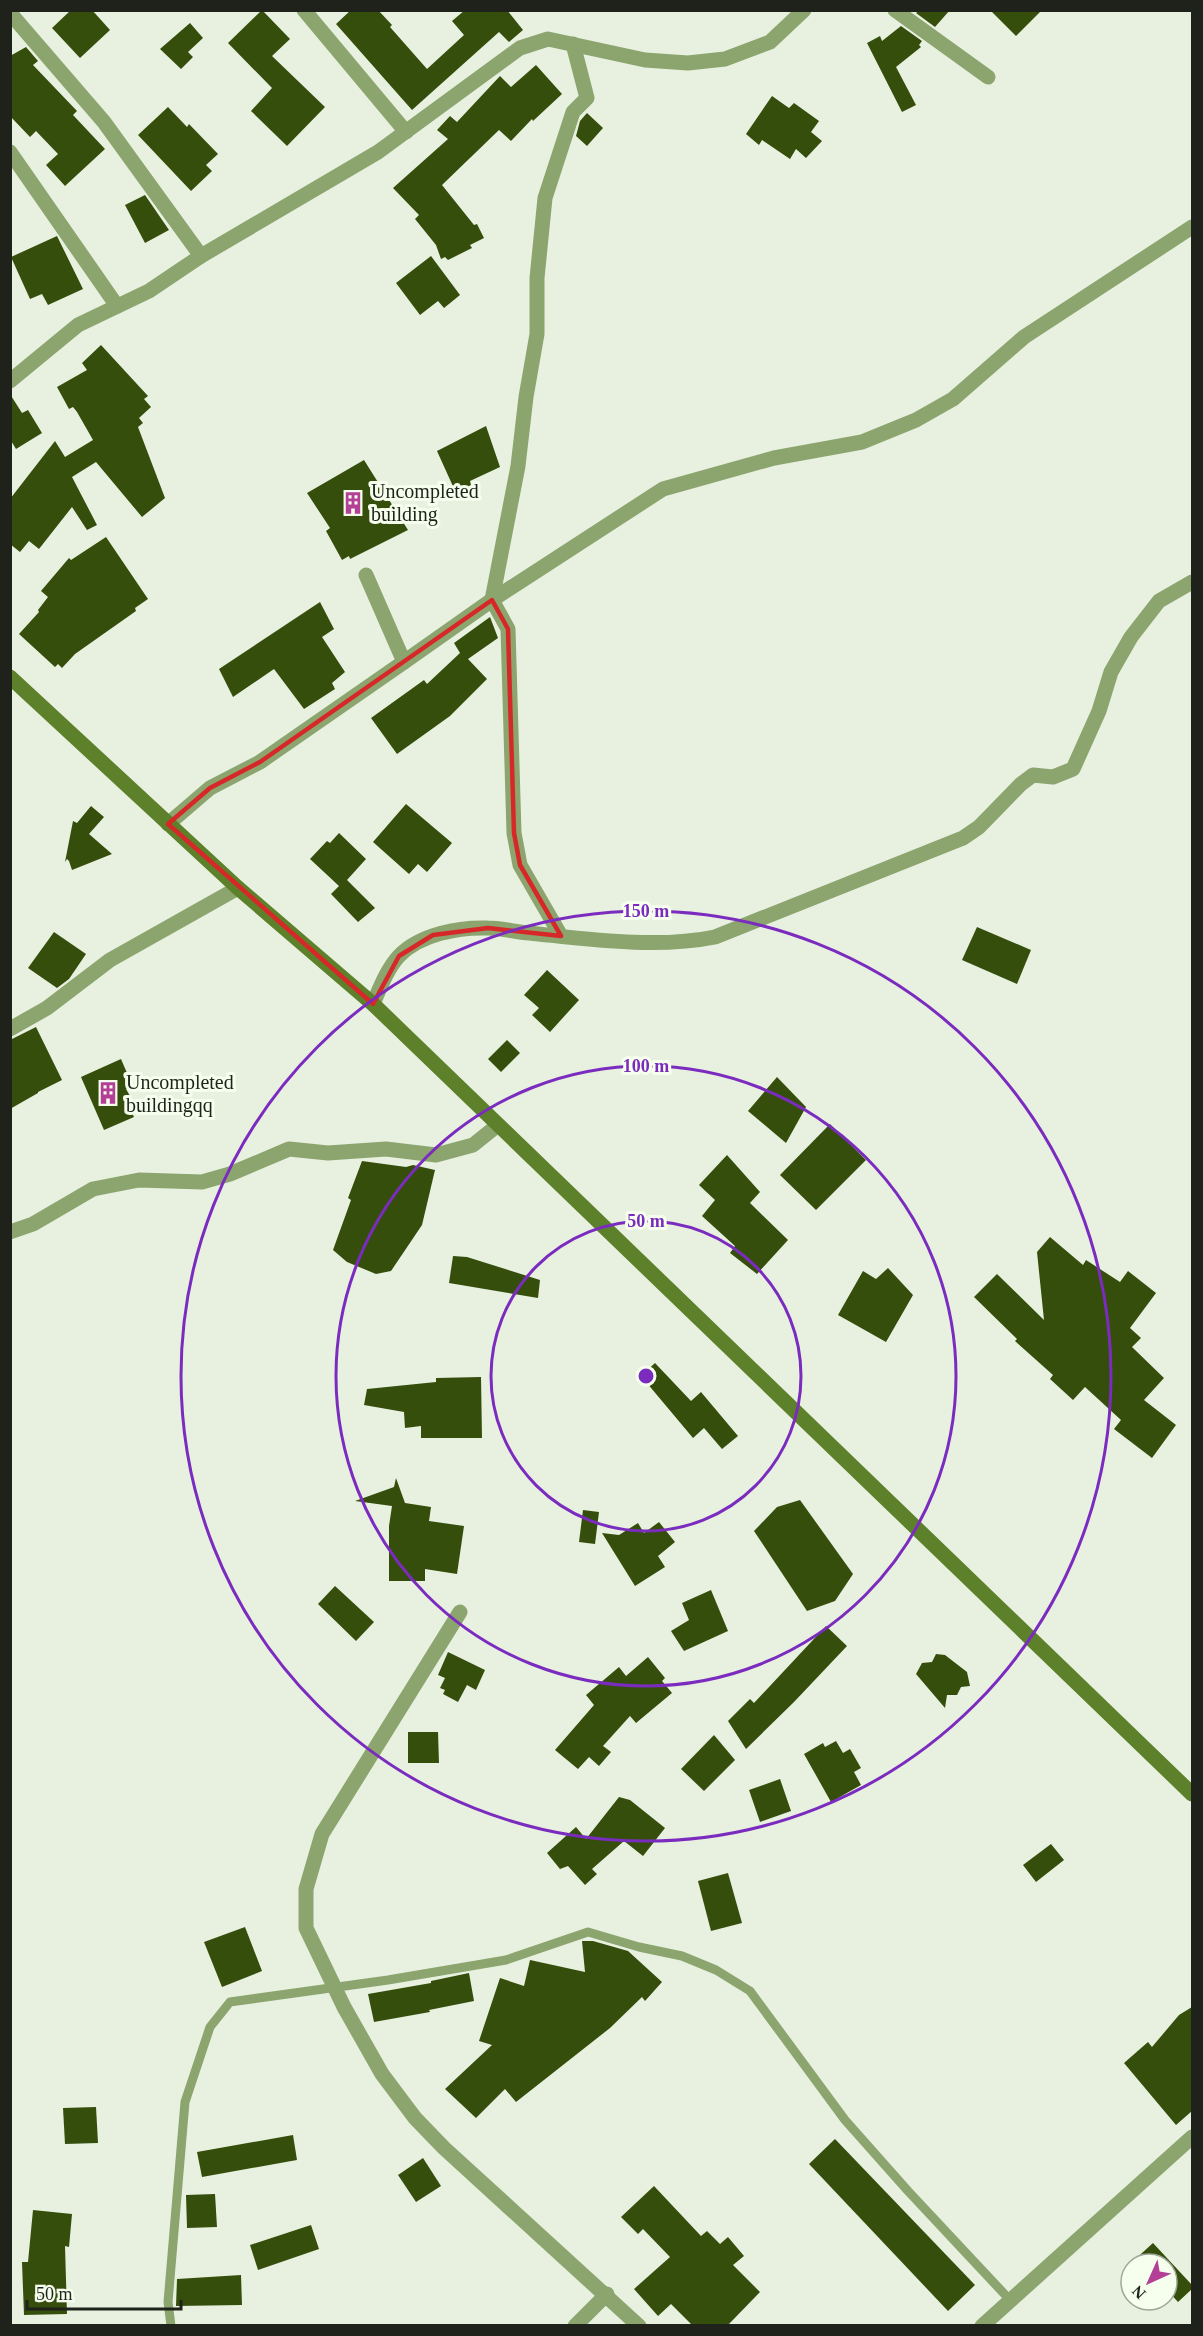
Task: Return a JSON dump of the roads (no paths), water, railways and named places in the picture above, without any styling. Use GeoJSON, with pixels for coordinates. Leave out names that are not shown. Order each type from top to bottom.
{"type":"FeatureCollection","features":[{"type":"Feature","properties":{"kind":"main road"},"geometry":{"type":"LineString","coordinates":[[10,677],[238,888],[372,1004],[1192,1794]]}},
{"type":"Feature","properties":{"kind":"street"},"geometry":{"type":"LineString","coordinates":[[304,10],[406,132]]}},
{"type":"Feature","properties":{"kind":"street"},"geometry":{"type":"LineString","coordinates":[[10,381],[78,325],[149,291],[201,256],[378,152],[520,48],[548,39],[645,60],[688,63],[725,59],[770,42],[804,10]]}},
{"type":"Feature","properties":{"kind":"street"},"geometry":{"type":"LineString","coordinates":[[895,10],[988,77]]}},
{"type":"Feature","properties":{"kind":"street"},"geometry":{"type":"LineString","coordinates":[[10,13],[104,122],[201,256]]}},
{"type":"Feature","properties":{"kind":"street"},"geometry":{"type":"LineString","coordinates":[[561,936],[520,865],[514,833],[508,628],[492,600],[518,466],[526,397],[537,334],[537,278],[545,198],[573,112],[586,98],[573,44]]}},
{"type":"Feature","properties":{"kind":"street"},"geometry":{"type":"LineString","coordinates":[[10,152],[117,306]]}},
{"type":"Feature","properties":{"kind":"street"},"geometry":{"type":"LineString","coordinates":[[168,824],[210,788],[260,762],[492,600],[663,489],[774,458],[862,442],[916,420],[952,399],[1024,336],[1192,227]]}},
{"type":"Feature","properties":{"kind":"street"},"geometry":{"type":"LineString","coordinates":[[366,575],[404,662]]}},
{"type":"Feature","properties":{"kind":"street"},"geometry":{"type":"LineString","coordinates":[[372,1004],[399,956],[413,945],[433,935],[458,930],[488,928],[561,936],[686,943],[714,937],[963,838],[979,827],[1021,784],[1033,776],[1053,777],[1073,769],[1099,711],[1111,672],[1131,637],[1159,601],[1192,582]]}},
{"type":"Feature","properties":{"kind":"street"},"geometry":{"type":"LineString","coordinates":[[10,1029],[47,1008],[110,960],[238,888]]}},
{"type":"Feature","properties":{"kind":"street"},"geometry":{"type":"LineString","coordinates":[[10,1232],[33,1224],[93,1189],[139,1180],[202,1182],[230,1174],[289,1149],[328,1153],[386,1149],[436,1155],[472,1145],[498,1125]]}},
{"type":"Feature","properties":{"kind":"street"},"geometry":{"type":"LineString","coordinates":[[460,1612],[322,1834],[306,1889],[306,1928],[344,2007],[382,2074],[415,2118],[444,2148],[639,2325]]}},
{"type":"Feature","properties":{"kind":"street"},"geometry":{"type":"LineString","coordinates":[[982,2325],[1192,2137]]}},
{"type":"Feature","properties":{"kind":"street"},"geometry":{"type":"LineString","coordinates":[[575,2325],[607,2294]]}},
{"type":"Feature","properties":{"kind":"lane"},"geometry":{"type":"LineString","coordinates":[[171,2325],[168,2302],[185,2102],[210,2026],[230,2002],[388,1980],[506,1960],[588,1932],[639,1947],[682,1956],[716,1970],[750,1991],[845,2120],[1010,2300]]}},
{"type":"Feature","properties":{"kind":"place","name":"Uncompleted building"},"geometry":{"type":"Point","coordinates":[353,503]}},
{"type":"Feature","properties":{"kind":"place","name":"Uncompleted buildingqq"},"geometry":{"type":"Point","coordinates":[108,1093]}}]}
